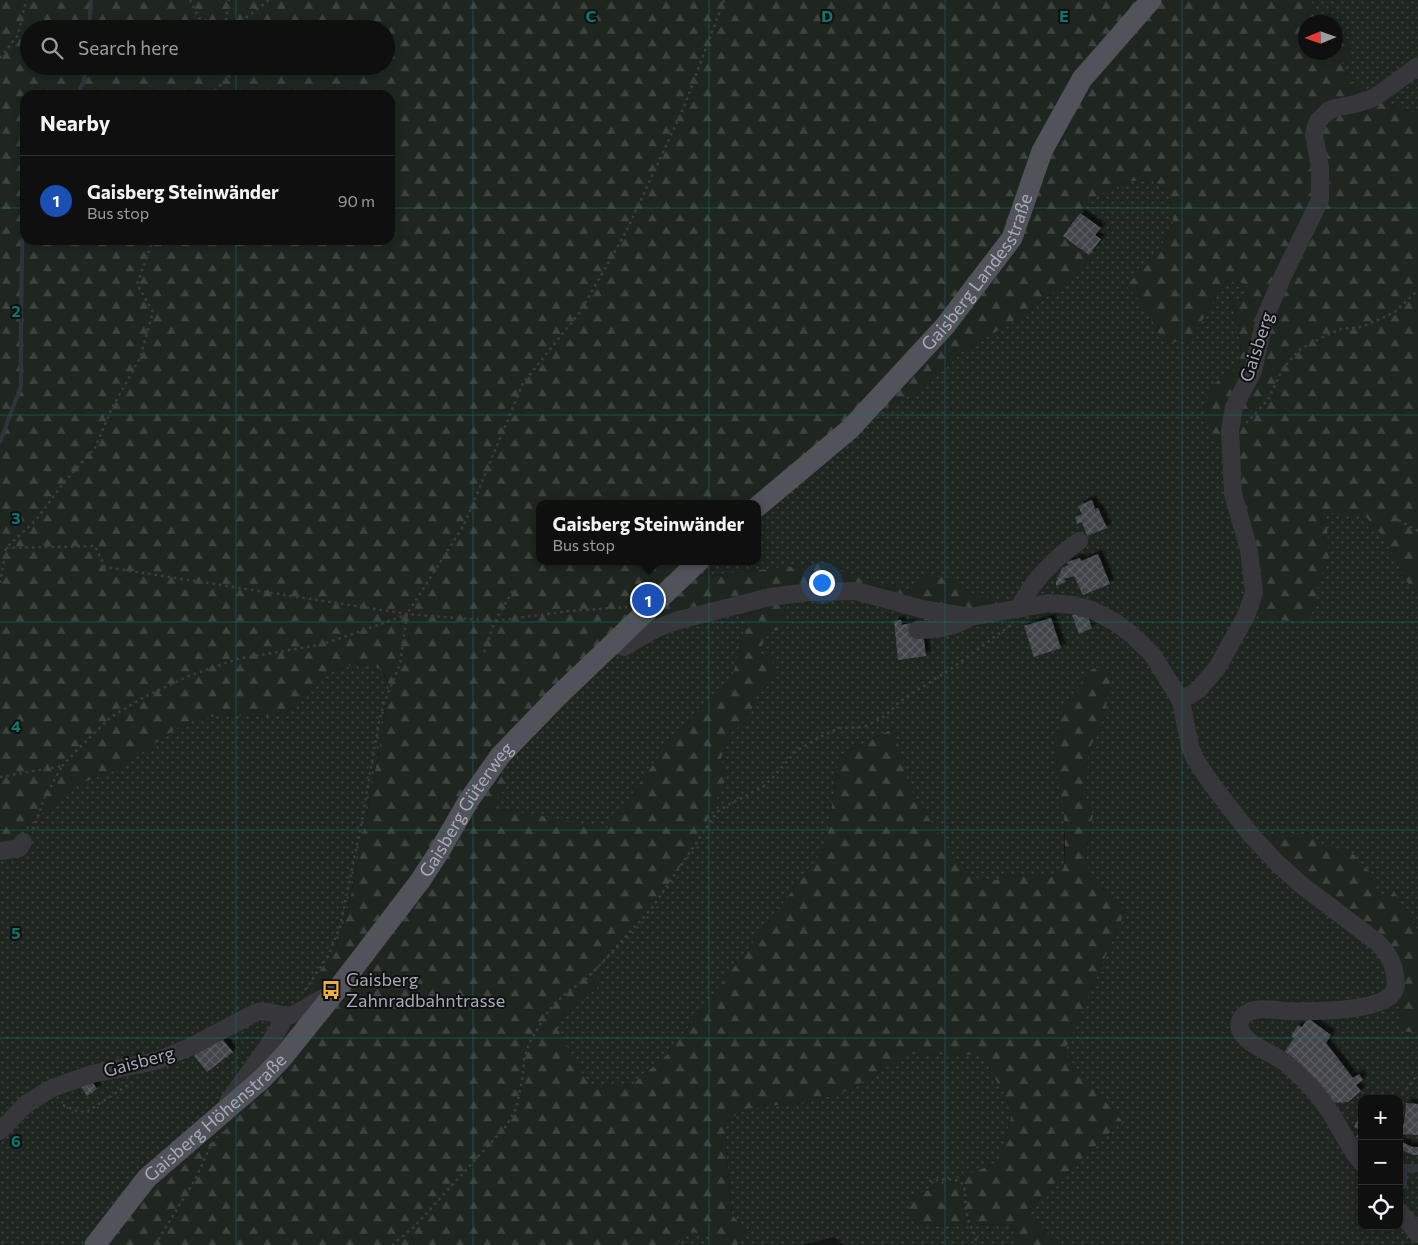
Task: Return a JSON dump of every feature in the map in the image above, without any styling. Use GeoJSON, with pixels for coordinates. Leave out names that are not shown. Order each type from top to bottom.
{"type":"FeatureCollection","features":[{"type":"Feature","properties":{"kind":"main road","name":"Gaisberg Landesstraße"},"geometry":{"type":"LineString","coordinates":[[761,504],[850,429],[945,326],[1012,238],[1042,151],[1082,79],[1151,0]]}},
{"type":"Feature","properties":{"kind":"main road"},"geometry":{"type":"LineString","coordinates":[[650,609],[695,565]]}},
{"type":"Feature","properties":{"kind":"main road","name":"Gaisberg Güterweg"},"geometry":{"type":"LineString","coordinates":[[335,992],[420,881],[469,800],[500,756],[556,698],[650,609]]}},
{"type":"Feature","properties":{"kind":"main road","name":"Gaisberg Höhenstraße"},"geometry":{"type":"LineString","coordinates":[[95,1245],[147,1178],[262,1079],[283,1057],[335,992]]}},
{"type":"Feature","properties":{"kind":"street","name":"Gaisberg"},"geometry":{"type":"LineString","coordinates":[[1181,701],[1198,690],[1217,668],[1246,616],[1254,593],[1249,550],[1233,494],[1230,430],[1234,407],[1253,371],[1265,318],[1320,200],[1321,174],[1314,134],[1319,120],[1328,111],[1335,108],[1374,98],[1418,66]]}},
{"type":"Feature","properties":{"kind":"street"},"geometry":{"type":"LineString","coordinates":[[1027,607],[1022,602],[1035,583],[1058,558],[1079,542]]}},
{"type":"Feature","properties":{"kind":"street"},"geometry":{"type":"LineString","coordinates":[[615,642],[624,647],[657,628],[679,620],[770,597],[809,592],[856,591],[922,609],[970,617],[1049,603],[1073,605],[1092,610],[1114,622],[1143,643],[1152,654],[1181,701],[1190,746],[1195,759],[1212,786],[1251,834],[1276,862],[1299,883],[1378,943],[1384,949],[1391,962],[1396,978],[1396,988],[1392,995],[1384,1000],[1339,1010],[1254,1010],[1243,1016],[1240,1024],[1241,1031],[1246,1039],[1285,1061],[1311,1087],[1330,1111],[1358,1156]]}},
{"type":"Feature","properties":{"kind":"street"},"geometry":{"type":"LineString","coordinates":[[917,630],[938,628],[962,622],[970,617]]}},
{"type":"Feature","properties":{"kind":"street"},"geometry":{"type":"LineString","coordinates":[[0,851],[18,848],[23,842]]}},
{"type":"Feature","properties":{"kind":"street"},"geometry":{"type":"LineString","coordinates":[[220,1115],[268,1046],[286,1016],[335,992]]}},
{"type":"Feature","properties":{"kind":"street","name":"Gaisberg"},"geometry":{"type":"LineString","coordinates":[[0,1131],[26,1104],[52,1088],[92,1074],[156,1061],[190,1047],[257,1012],[266,1011],[286,1016]]}},
{"type":"Feature","properties":{"kind":"street"},"geometry":{"type":"LineString","coordinates":[[1403,1216],[1418,1234]]}},
{"type":"Feature","properties":{"kind":"path"},"geometry":{"type":"LineString","coordinates":[[22,20],[26,0]]}},
{"type":"Feature","properties":{"kind":"path"},"geometry":{"type":"LineString","coordinates":[[190,0],[199,18],[204,20]]}},
{"type":"Feature","properties":{"kind":"path"},"geometry":{"type":"LineString","coordinates":[[226,20],[229,0]]}},
{"type":"Feature","properties":{"kind":"path"},"geometry":{"type":"LineString","coordinates":[[243,20],[269,0]]}},
{"type":"Feature","properties":{"kind":"path"},"geometry":{"type":"LineString","coordinates":[[304,991],[328,956],[340,927],[361,825],[379,722],[384,703],[400,664],[407,614],[464,524],[523,383],[580,312],[626,232],[684,107],[724,0]]}},
{"type":"Feature","properties":{"kind":"path"},"geometry":{"type":"LineString","coordinates":[[0,58],[18,36],[20,27]]}},
{"type":"Feature","properties":{"kind":"path"},"geometry":{"type":"LineString","coordinates":[[216,90],[229,78],[229,75]]}},
{"type":"Feature","properties":{"kind":"path"},"geometry":{"type":"LineString","coordinates":[[0,583],[6,548],[36,520],[65,481],[94,448],[112,408],[140,358],[152,312],[137,284],[151,245]]}},
{"type":"Feature","properties":{"kind":"path"},"geometry":{"type":"LineString","coordinates":[[1230,437],[1268,400],[1282,370],[1299,350],[1325,336],[1341,330],[1362,327],[1396,312],[1418,290]]}},
{"type":"Feature","properties":{"kind":"path"},"geometry":{"type":"LineString","coordinates":[[1393,518],[1418,531]]}},
{"type":"Feature","properties":{"kind":"path"},"geometry":{"type":"LineString","coordinates":[[6,548],[95,546],[105,567],[407,614],[495,621],[569,611],[650,609]]}},
{"type":"Feature","properties":{"kind":"path"},"geometry":{"type":"LineString","coordinates":[[484,652],[495,621],[514,589]]}},
{"type":"Feature","properties":{"kind":"path"},"geometry":{"type":"LineString","coordinates":[[392,1245],[414,1226],[506,1126],[516,1109],[523,1076],[524,1058],[530,1042],[545,1016],[555,1003],[586,979],[599,966],[652,908],[717,812],[762,787],[796,750],[839,728],[863,727],[884,716],[900,702],[1025,616],[1027,607]]}},
{"type":"Feature","properties":{"kind":"path"},"geometry":{"type":"LineString","coordinates":[[23,842],[32,834],[45,797],[62,766],[111,717],[146,696],[191,675],[237,659],[324,644],[407,614]]}},
{"type":"Feature","properties":{"kind":"path"},"geometry":{"type":"LineString","coordinates":[[0,777],[62,766]]}},
{"type":"Feature","properties":{"kind":"path"},"geometry":{"type":"LineString","coordinates":[[63,1104],[83,1113],[92,1110],[132,1082],[140,1072],[142,1064]]}},
{"type":"Feature","properties":{"kind":"path"},"geometry":{"type":"LineString","coordinates":[[1402,1095],[1418,1074]]}},
{"type":"Feature","properties":{"kind":"path"},"geometry":{"type":"LineString","coordinates":[[155,1245],[196,1178],[213,1139]]}},
{"type":"Feature","properties":{"kind":"path"},"geometry":{"type":"LineString","coordinates":[[929,1181],[954,1179],[964,1185],[968,1222],[975,1235],[976,1245]]}},
{"type":"Feature","properties":{"kind":"green space"},"geometry":{"type":"Polygon","coordinates":[[[0,0],[1311,0],[1318,15],[1298,15],[1298,60],[1343,60],[1344,38],[1352,45],[1350,57],[1341,64],[1351,83],[1385,103],[1418,114],[1418,596],[1407,582],[1386,540],[1365,516],[1326,512],[1329,559],[1318,582],[1315,604],[1310,618],[1301,622],[1267,619],[1259,609],[1225,446],[1210,431],[1206,416],[1206,403],[1214,384],[1233,371],[1240,360],[1239,334],[1231,302],[1246,298],[1247,285],[1237,281],[1224,284],[1189,342],[1170,342],[1156,331],[1149,311],[1126,285],[1155,258],[1173,223],[1170,197],[1153,181],[1129,181],[1102,193],[1080,211],[1062,236],[1091,258],[1081,271],[1064,285],[1018,319],[963,351],[944,370],[911,395],[869,416],[754,500],[536,500],[536,565],[691,565],[695,577],[833,562],[846,574],[913,591],[927,576],[950,578],[975,595],[1013,603],[939,621],[917,620],[900,600],[790,591],[784,629],[766,632],[760,653],[772,659],[776,676],[755,697],[752,711],[744,725],[731,730],[721,759],[727,776],[700,837],[654,905],[595,965],[599,986],[554,1023],[590,1087],[633,1084],[667,1055],[826,847],[839,756],[894,728],[909,787],[955,859],[976,878],[991,881],[1010,876],[1057,876],[1064,868],[1065,848],[1064,813],[1056,768],[1056,742],[1063,707],[1092,669],[1103,667],[1109,672],[1110,685],[1105,713],[1088,753],[1086,797],[1093,816],[1086,854],[1089,877],[1126,909],[1064,1053],[1122,1121],[1024,1213],[1063,1245],[1019,1245],[1010,1224],[922,1226],[907,1213],[916,1195],[999,1162],[1013,1110],[982,1055],[907,1054],[850,1090],[813,1101],[746,1109],[724,1123],[732,1214],[745,1231],[737,1245],[714,1245],[707,1235],[686,1231],[677,1245],[103,1245],[156,1178],[217,1139],[296,1050],[300,1029],[295,1020],[297,1010],[307,990],[335,948],[343,928],[368,810],[390,688],[386,677],[378,667],[358,663],[324,675],[295,709],[272,717],[220,715],[184,723],[120,768],[73,787],[0,849],[0,0]],[[752,599],[647,629],[636,620],[497,773],[505,777],[507,786],[491,807],[607,828],[677,732],[731,683],[752,599]]]}},
{"type":"Feature","properties":{"kind":"green space"},"geometry":{"type":"Polygon","coordinates":[[[1311,0],[1418,0],[1418,114],[1385,103],[1351,83],[1341,64],[1343,60],[1344,38],[1343,15],[1318,15],[1311,0]]]}},
{"type":"Feature","properties":{"kind":"green space"},"geometry":{"type":"Polygon","coordinates":[[[1130,181],[1153,181],[1170,197],[1173,223],[1155,258],[1126,285],[1150,311],[1156,331],[1189,342],[1224,284],[1237,281],[1247,285],[1246,298],[1231,302],[1239,334],[1240,359],[1238,365],[1230,374],[1219,380],[1225,446],[1315,604],[1318,582],[1329,559],[1325,512],[1365,516],[1386,540],[1407,582],[1418,596],[1418,1245],[1063,1245],[1024,1213],[1122,1121],[1064,1053],[1126,909],[1089,877],[1086,854],[1093,816],[1086,797],[1088,755],[1064,813],[1064,868],[1057,876],[1010,876],[991,881],[976,878],[955,859],[909,787],[893,728],[839,756],[826,847],[667,1055],[633,1084],[589,1087],[554,1023],[599,986],[595,965],[654,905],[721,759],[731,730],[752,711],[755,697],[776,676],[760,653],[766,631],[790,591],[1011,603],[975,595],[949,578],[913,591],[846,574],[833,562],[695,577],[691,565],[761,565],[761,500],[824,443],[944,370],[963,351],[1018,319],[1064,285],[1062,236],[1080,211],[1102,193],[1130,181]]]}},
{"type":"Feature","properties":{"kind":"green space"},"geometry":{"type":"Polygon","coordinates":[[[752,599],[731,683],[677,732],[607,829],[491,807],[497,773],[590,660],[752,599]]]}},
{"type":"Feature","properties":{"kind":"green space"},"geometry":{"type":"Polygon","coordinates":[[[358,663],[378,667],[390,688],[363,836],[346,916],[339,939],[329,960],[300,1001],[300,1029],[296,1050],[217,1139],[156,1178],[103,1245],[0,1245],[0,849],[73,787],[120,768],[184,723],[220,715],[272,717],[295,709],[324,675],[358,663]]]}},
{"type":"Feature","properties":{"kind":"green space"},"geometry":{"type":"Polygon","coordinates":[[[1284,833],[1309,834],[1318,845],[1350,851],[1370,872],[1379,898],[1392,888],[1418,931],[1418,1033],[1402,1031],[1398,1011],[1402,996],[1400,980],[1326,898],[1258,837],[1284,833]]]}},
{"type":"Feature","properties":{"kind":"green space"},"geometry":{"type":"Polygon","coordinates":[[[907,1054],[982,1055],[1013,1109],[999,1162],[916,1195],[922,1226],[1010,1224],[1019,1245],[845,1245],[834,1237],[801,1245],[737,1245],[745,1231],[732,1214],[724,1123],[746,1109],[813,1101],[850,1090],[907,1054]]]}},
{"type":"Feature","properties":{"kind":"green space"},"geometry":{"type":"Polygon","coordinates":[[[686,1231],[707,1235],[714,1245],[677,1245],[686,1231]]]}},
{"type":"Feature","properties":{"kind":"shaded area"},"geometry":{"type":"Polygon","coordinates":[[[1403,1164],[1418,1164],[1418,1172],[1407,1173],[1407,1188],[1403,1189],[1403,1164]]]}},
{"type":"Feature","properties":{"kind":"building"},"geometry":{"type":"Polygon","coordinates":[[[1080,213],[1101,228],[1095,235],[1101,239],[1089,255],[1063,236],[1080,213]]]}},
{"type":"Feature","properties":{"kind":"building"},"geometry":{"type":"Polygon","coordinates":[[[1092,500],[1095,509],[1098,508],[1107,528],[1087,536],[1082,522],[1077,524],[1075,517],[1082,514],[1078,506],[1092,500]]]}},
{"type":"Feature","properties":{"kind":"building"},"geometry":{"type":"Polygon","coordinates":[[[1098,554],[1110,584],[1083,595],[1074,576],[1064,579],[1066,582],[1056,586],[1062,568],[1068,565],[1067,562],[1080,558],[1081,561],[1098,554]]]}},
{"type":"Feature","properties":{"kind":"building"},"geometry":{"type":"Polygon","coordinates":[[[1081,611],[1087,614],[1092,628],[1079,634],[1072,615],[1081,611]]]}},
{"type":"Feature","properties":{"kind":"building"},"geometry":{"type":"Polygon","coordinates":[[[1051,618],[1061,648],[1034,657],[1024,626],[1051,618]]]}},
{"type":"Feature","properties":{"kind":"building"},"geometry":{"type":"Polygon","coordinates":[[[901,620],[902,625],[911,623],[912,633],[923,631],[926,656],[898,660],[894,621],[901,620]]]}},
{"type":"Feature","properties":{"kind":"building"},"geometry":{"type":"Polygon","coordinates":[[[1308,1018],[1331,1035],[1326,1043],[1353,1078],[1359,1074],[1363,1080],[1356,1085],[1361,1091],[1348,1102],[1331,1103],[1283,1054],[1294,1038],[1291,1036],[1298,1025],[1302,1027],[1308,1018]]]}},
{"type":"Feature","properties":{"kind":"building"},"geometry":{"type":"Polygon","coordinates":[[[219,1035],[233,1052],[207,1072],[194,1056],[219,1035]]]}},
{"type":"Feature","properties":{"kind":"building"},"geometry":{"type":"Polygon","coordinates":[[[91,1080],[97,1089],[87,1096],[81,1087],[91,1080]]]}},
{"type":"Feature","properties":{"kind":"building"},"geometry":{"type":"Polygon","coordinates":[[[1406,1103],[1418,1104],[1418,1135],[1403,1134],[1406,1103]]]}},
{"type":"Feature","properties":{"kind":"building"},"geometry":{"type":"Polygon","coordinates":[[[1358,1119],[1358,1129],[1354,1127],[1358,1119]]]}},
{"type":"Feature","properties":{"kind":"building"},"geometry":{"type":"Polygon","coordinates":[[[1403,1143],[1418,1147],[1418,1155],[1403,1151],[1403,1143]]]}},
{"type":"Feature","properties":{"kind":"waterway"},"geometry":{"type":"LineString","coordinates":[[90,20],[91,0]]}},
{"type":"Feature","properties":{"kind":"waterway"},"geometry":{"type":"LineString","coordinates":[[80,90],[84,75]]}},
{"type":"Feature","properties":{"kind":"waterway"},"geometry":{"type":"LineString","coordinates":[[0,442],[21,386],[22,245]]}},
{"type":"Feature","properties":{"kind":"place","name":"Gaisberg Steinwänder"},"geometry":{"type":"Point","coordinates":[648,600]}},
{"type":"Feature","properties":{"kind":"place","name":"Gaisberg Zahnradbahntrasse"},"geometry":{"type":"Point","coordinates":[331,990]}}]}
